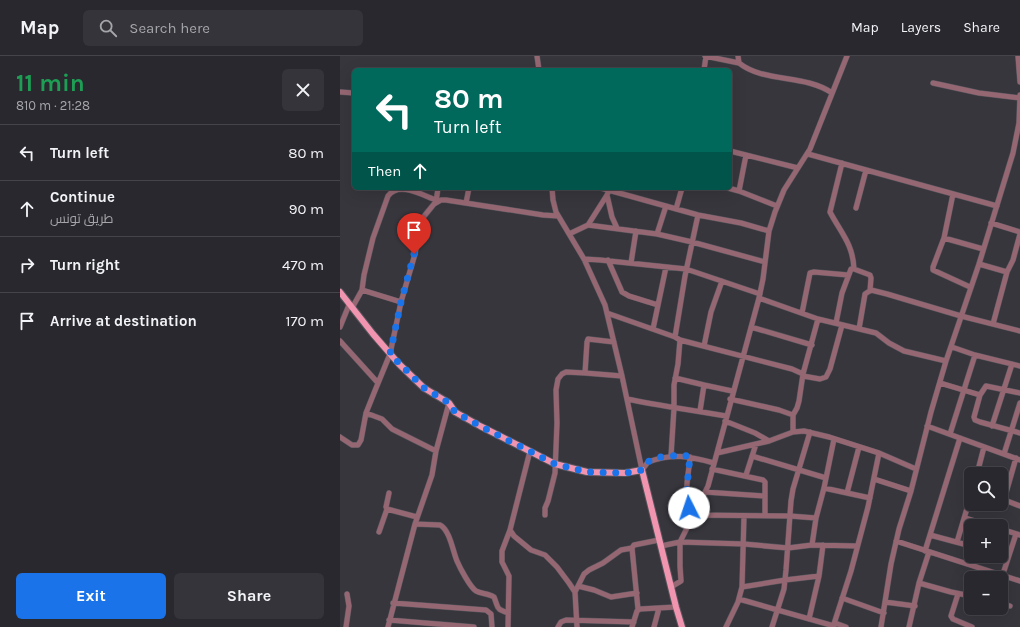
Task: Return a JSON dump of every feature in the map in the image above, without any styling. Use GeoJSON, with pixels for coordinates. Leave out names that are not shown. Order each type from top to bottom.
{"type":"FeatureCollection","features":[{"type":"Feature","properties":{"kind":"main road"},"geometry":{"type":"LineString","coordinates":[[340,289],[349,305]]}},
{"type":"Feature","properties":{"kind":"main road"},"geometry":{"type":"LineString","coordinates":[[340,292],[390,354],[424,388],[449,403],[455,412],[555,464],[587,472],[625,473],[642,470],[682,627]]}},
{"type":"Feature","properties":{"kind":"street"},"geometry":{"type":"LineString","coordinates":[[537,56],[539,68]]}},
{"type":"Feature","properties":{"kind":"street"},"geometry":{"type":"LineString","coordinates":[[704,68],[705,56],[739,63],[747,68],[771,76],[818,85],[832,93]]}},
{"type":"Feature","properties":{"kind":"street"},"geometry":{"type":"LineString","coordinates":[[738,56],[739,63]]}},
{"type":"Feature","properties":{"kind":"street"},"geometry":{"type":"LineString","coordinates":[[671,587],[682,581],[680,566],[680,542],[705,492],[717,452],[732,391],[759,296],[769,231],[777,206],[784,190],[808,154],[847,56]]}},
{"type":"Feature","properties":{"kind":"street"},"geometry":{"type":"LineString","coordinates":[[1018,56],[1020,82]]}},
{"type":"Feature","properties":{"kind":"street"},"geometry":{"type":"LineString","coordinates":[[934,83],[987,94],[1020,98]]}},
{"type":"Feature","properties":{"kind":"street"},"geometry":{"type":"LineString","coordinates":[[340,92],[352,94]]}},
{"type":"Feature","properties":{"kind":"street"},"geometry":{"type":"LineString","coordinates":[[881,627],[890,564],[896,541],[946,361],[979,264],[1012,153],[1019,123],[1020,95]]}},
{"type":"Feature","properties":{"kind":"street"},"geometry":{"type":"LineString","coordinates":[[732,152],[798,168]]}},
{"type":"Feature","properties":{"kind":"street"},"geometry":{"type":"LineString","coordinates":[[808,154],[997,206]]}},
{"type":"Feature","properties":{"kind":"street"},"geometry":{"type":"LineString","coordinates":[[739,191],[746,155]]}},
{"type":"Feature","properties":{"kind":"street"},"geometry":{"type":"LineString","coordinates":[[842,163],[830,212],[847,241],[853,256],[854,269]]}},
{"type":"Feature","properties":{"kind":"street"},"geometry":{"type":"LineString","coordinates":[[856,208],[866,170]]}},
{"type":"Feature","properties":{"kind":"street"},"geometry":{"type":"LineString","coordinates":[[732,189],[777,206]]}},
{"type":"Feature","properties":{"kind":"street"},"geometry":{"type":"LineString","coordinates":[[340,327],[349,305],[362,290],[373,238],[388,196],[390,192],[396,190]]}},
{"type":"Feature","properties":{"kind":"street"},"geometry":{"type":"LineString","coordinates":[[410,190],[436,201],[446,200],[558,216]]}},
{"type":"Feature","properties":{"kind":"street"},"geometry":{"type":"LineString","coordinates":[[340,437],[352,445],[358,445],[361,440],[366,414],[390,354],[421,220],[436,201],[438,190]]}},
{"type":"Feature","properties":{"kind":"street"},"geometry":{"type":"LineString","coordinates":[[466,203],[469,190]]}},
{"type":"Feature","properties":{"kind":"street"},"geometry":{"type":"LineString","coordinates":[[552,190],[553,200],[558,216],[584,259],[594,279],[607,313],[642,470]]}},
{"type":"Feature","properties":{"kind":"street"},"geometry":{"type":"LineString","coordinates":[[676,209],[681,190]]}},
{"type":"Feature","properties":{"kind":"street"},"geometry":{"type":"LineString","coordinates":[[609,191],[698,215],[741,223],[769,231]]}},
{"type":"Feature","properties":{"kind":"street"},"geometry":{"type":"LineString","coordinates":[[588,225],[609,191]]}},
{"type":"Feature","properties":{"kind":"street"},"geometry":{"type":"LineString","coordinates":[[609,191],[612,217],[617,228]]}},
{"type":"Feature","properties":{"kind":"street"},"geometry":{"type":"LineString","coordinates":[[953,194],[944,238],[933,270],[970,287]]}},
{"type":"Feature","properties":{"kind":"street"},"geometry":{"type":"LineString","coordinates":[[657,234],[666,206]]}},
{"type":"Feature","properties":{"kind":"street"},"geometry":{"type":"LineString","coordinates":[[675,337],[686,269],[698,215]]}},
{"type":"Feature","properties":{"kind":"street"},"geometry":{"type":"LineString","coordinates":[[991,223],[1020,233],[1013,260],[1007,272],[993,324]]}},
{"type":"Feature","properties":{"kind":"street"},"geometry":{"type":"LineString","coordinates":[[569,234],[588,225],[617,228],[657,234],[692,242],[765,262]]}},
{"type":"Feature","properties":{"kind":"street"},"geometry":{"type":"LineString","coordinates":[[631,263],[636,231]]}},
{"type":"Feature","properties":{"kind":"street"},"geometry":{"type":"LineString","coordinates":[[944,238],[983,249]]}},
{"type":"Feature","properties":{"kind":"street"},"geometry":{"type":"LineString","coordinates":[[584,259],[608,260],[686,269],[818,319],[876,333],[889,343],[904,351],[946,361]]}},
{"type":"Feature","properties":{"kind":"street"},"geometry":{"type":"LineString","coordinates":[[608,260],[623,293],[658,305]]}},
{"type":"Feature","properties":{"kind":"street"},"geometry":{"type":"LineString","coordinates":[[979,264],[1007,272]]}},
{"type":"Feature","properties":{"kind":"street"},"geometry":{"type":"LineString","coordinates":[[654,329],[666,267]]}},
{"type":"Feature","properties":{"kind":"street"},"geometry":{"type":"LineString","coordinates":[[836,323],[842,293],[848,275],[850,270],[854,269]]}},
{"type":"Feature","properties":{"kind":"street"},"geometry":{"type":"LineString","coordinates":[[854,269],[870,275],[870,291]]}},
{"type":"Feature","properties":{"kind":"street"},"geometry":{"type":"LineString","coordinates":[[802,313],[808,275],[810,273],[814,272],[848,275]]}},
{"type":"Feature","properties":{"kind":"street"},"geometry":{"type":"LineString","coordinates":[[704,346],[711,312],[722,282]]}},
{"type":"Feature","properties":{"kind":"street"},"geometry":{"type":"LineString","coordinates":[[362,290],[401,302]]}},
{"type":"Feature","properties":{"kind":"street"},"geometry":{"type":"LineString","coordinates":[[858,329],[865,294],[870,291],[887,294],[961,316],[1020,331]]}},
{"type":"Feature","properties":{"kind":"street"},"geometry":{"type":"LineString","coordinates":[[607,313],[654,329],[680,340],[792,369],[803,375],[820,379],[826,377],[830,369],[842,325]]}},
{"type":"Feature","properties":{"kind":"street"},"geometry":{"type":"LineString","coordinates":[[792,432],[792,415],[797,408],[799,401],[803,375],[818,319]]}},
{"type":"Feature","properties":{"kind":"street"},"geometry":{"type":"LineString","coordinates":[[751,327],[812,345]]}},
{"type":"Feature","properties":{"kind":"street"},"geometry":{"type":"LineString","coordinates":[[585,373],[587,340],[591,339],[614,342]]}},
{"type":"Feature","properties":{"kind":"street"},"geometry":{"type":"LineString","coordinates":[[671,456],[674,385],[680,340]]}},
{"type":"Feature","properties":{"kind":"street"},"geometry":{"type":"LineString","coordinates":[[340,341],[378,383]]}},
{"type":"Feature","properties":{"kind":"street"},"geometry":{"type":"LineString","coordinates":[[952,346],[975,355],[1020,366]]}},
{"type":"Feature","properties":{"kind":"street"},"geometry":{"type":"LineString","coordinates":[[950,434],[975,355]]}},
{"type":"Feature","properties":{"kind":"street"},"geometry":{"type":"LineString","coordinates":[[992,426],[1012,364]]}},
{"type":"Feature","properties":{"kind":"street"},"geometry":{"type":"LineString","coordinates":[[545,515],[545,508],[553,483],[555,464],[557,423],[556,390],[558,379],[566,372],[622,376]]}},
{"type":"Feature","properties":{"kind":"street"},"geometry":{"type":"LineString","coordinates":[[675,378],[732,391]]}},
{"type":"Feature","properties":{"kind":"street"},"geometry":{"type":"LineString","coordinates":[[940,384],[980,395]]}},
{"type":"Feature","properties":{"kind":"street"},"geometry":{"type":"LineString","coordinates":[[700,411],[704,385]]}},
{"type":"Feature","properties":{"kind":"street"},"geometry":{"type":"LineString","coordinates":[[1020,393],[986,386],[980,395],[974,417],[975,420],[980,422],[1020,433]]}},
{"type":"Feature","properties":{"kind":"street"},"geometry":{"type":"LineString","coordinates":[[627,399],[656,406],[700,411],[726,418],[769,441]]}},
{"type":"Feature","properties":{"kind":"street"},"geometry":{"type":"LineString","coordinates":[[730,399],[779,410],[792,415]]}},
{"type":"Feature","properties":{"kind":"street"},"geometry":{"type":"LineString","coordinates":[[388,627],[393,603],[415,524],[432,475],[436,451],[449,403]]}},
{"type":"Feature","properties":{"kind":"street"},"geometry":{"type":"LineString","coordinates":[[1004,454],[1020,403]]}},
{"type":"Feature","properties":{"kind":"street"},"geometry":{"type":"LineString","coordinates":[[366,414],[382,419],[392,429],[436,451]]}},
{"type":"Feature","properties":{"kind":"street"},"geometry":{"type":"LineString","coordinates":[[927,426],[1018,459],[1008,486]]}},
{"type":"Feature","properties":{"kind":"street"},"geometry":{"type":"LineString","coordinates":[[717,452],[769,441],[792,432],[810,432],[879,453],[916,469]]}},
{"type":"Feature","properties":{"kind":"street"},"geometry":{"type":"LineString","coordinates":[[772,627],[785,580],[793,489],[810,432]]}},
{"type":"Feature","properties":{"kind":"street"},"geometry":{"type":"LineString","coordinates":[[909,627],[930,535],[960,438]]}},
{"type":"Feature","properties":{"kind":"street"},"geometry":{"type":"LineString","coordinates":[[812,545],[816,518],[834,439]]}},
{"type":"Feature","properties":{"kind":"street"},"geometry":{"type":"LineString","coordinates":[[746,475],[756,444]]}},
{"type":"Feature","properties":{"kind":"street"},"geometry":{"type":"LineString","coordinates":[[847,493],[859,447]]}},
{"type":"Feature","properties":{"kind":"street"},"geometry":{"type":"LineString","coordinates":[[979,467],[984,447]]}},
{"type":"Feature","properties":{"kind":"street"},"geometry":{"type":"LineString","coordinates":[[508,627],[509,576],[502,562],[502,551],[510,530],[530,451]]}},
{"type":"Feature","properties":{"kind":"street"},"geometry":{"type":"LineString","coordinates":[[834,625],[851,571],[870,498],[879,453]]}},
{"type":"Feature","properties":{"kind":"street"},"geometry":{"type":"LineString","coordinates":[[642,470],[648,462],[671,456],[690,456],[714,462]]}},
{"type":"Feature","properties":{"kind":"street"},"geometry":{"type":"LineString","coordinates":[[690,456],[687,500],[693,515]]}},
{"type":"Feature","properties":{"kind":"street"},"geometry":{"type":"LineString","coordinates":[[752,456],[826,478]]}},
{"type":"Feature","properties":{"kind":"street"},"geometry":{"type":"LineString","coordinates":[[712,469],[746,475],[763,480],[765,516]]}},
{"type":"Feature","properties":{"kind":"street"},"geometry":{"type":"LineString","coordinates":[[874,479],[911,491]]}},
{"type":"Feature","properties":{"kind":"street"},"geometry":{"type":"LineString","coordinates":[[824,488],[870,498]]}},
{"type":"Feature","properties":{"kind":"street"},"geometry":{"type":"LineString","coordinates":[[705,492],[765,496]]}},
{"type":"Feature","properties":{"kind":"street"},"geometry":{"type":"LineString","coordinates":[[379,532],[387,509],[386,507],[389,493]]}},
{"type":"Feature","properties":{"kind":"street"},"geometry":{"type":"LineString","coordinates":[[1008,501],[1020,506]]}},
{"type":"Feature","properties":{"kind":"street"},"geometry":{"type":"LineString","coordinates":[[387,509],[417,518]]}},
{"type":"Feature","properties":{"kind":"street"},"geometry":{"type":"LineString","coordinates":[[957,542],[967,511]]}},
{"type":"Feature","properties":{"kind":"street"},"geometry":{"type":"LineString","coordinates":[[693,515],[790,516],[816,518]]}},
{"type":"Feature","properties":{"kind":"street"},"geometry":{"type":"LineString","coordinates":[[726,627],[739,599],[742,587],[744,516]]}},
{"type":"Feature","properties":{"kind":"street"},"geometry":{"type":"LineString","coordinates":[[415,524],[440,525],[443,527],[451,542],[457,562],[471,586],[475,590],[494,597],[498,609],[508,613]]}},
{"type":"Feature","properties":{"kind":"street"},"geometry":{"type":"LineString","coordinates":[[510,530],[514,536],[532,550],[545,555],[557,567],[574,592],[577,627]]}},
{"type":"Feature","properties":{"kind":"street"},"geometry":{"type":"LineString","coordinates":[[1008,531],[1018,534],[1008,557]]}},
{"type":"Feature","properties":{"kind":"street"},"geometry":{"type":"LineString","coordinates":[[930,535],[964,544]]}},
{"type":"Feature","properties":{"kind":"street"},"geometry":{"type":"LineString","coordinates":[[896,541],[985,571]]}},
{"type":"Feature","properties":{"kind":"street"},"geometry":{"type":"LineString","coordinates":[[574,592],[584,574],[621,550],[632,548],[634,544],[680,542],[744,544],[788,548],[812,545],[857,546]]}},
{"type":"Feature","properties":{"kind":"street"},"geometry":{"type":"LineString","coordinates":[[809,619],[819,576],[823,546]]}},
{"type":"Feature","properties":{"kind":"street"},"geometry":{"type":"LineString","coordinates":[[558,627],[563,620],[633,624],[638,610],[632,548]]}},
{"type":"Feature","properties":{"kind":"street"},"geometry":{"type":"LineString","coordinates":[[742,587],[819,576]]}},
{"type":"Feature","properties":{"kind":"street"},"geometry":{"type":"LineString","coordinates":[[1008,578],[1020,581]]}},
{"type":"Feature","properties":{"kind":"street"},"geometry":{"type":"LineString","coordinates":[[919,583],[964,595]]}},
{"type":"Feature","properties":{"kind":"street"},"geometry":{"type":"LineString","coordinates":[[578,586],[594,590],[611,597],[637,593]]}},
{"type":"Feature","properties":{"kind":"street"},"geometry":{"type":"LineString","coordinates":[[346,627],[349,606],[347,594]]}},
{"type":"Feature","properties":{"kind":"street"},"geometry":{"type":"LineString","coordinates":[[958,594],[951,616],[953,619],[972,627]]}},
{"type":"Feature","properties":{"kind":"street"},"geometry":{"type":"LineString","coordinates":[[842,598],[884,613]]}},
{"type":"Feature","properties":{"kind":"street"},"geometry":{"type":"LineString","coordinates":[[739,599],[809,619],[846,627]]}},
{"type":"Feature","properties":{"kind":"street"},"geometry":{"type":"LineString","coordinates":[[885,602],[915,606]]}},
{"type":"Feature","properties":{"kind":"street"},"geometry":{"type":"LineString","coordinates":[[393,603],[486,610],[491,614],[492,627]]}},
{"type":"Feature","properties":{"kind":"street"},"geometry":{"type":"LineString","coordinates":[[638,610],[641,608],[676,607]]}},
{"type":"Feature","properties":{"kind":"street"},"geometry":{"type":"LineString","coordinates":[[654,627],[659,608]]}},
{"type":"Feature","properties":{"kind":"street"},"geometry":{"type":"LineString","coordinates":[[389,620],[474,627]]}},
{"type":"Feature","properties":{"kind":"route"},"geometry":{"type":"LineString","coordinates":[[414,254],[401,302],[390,354],[424,388],[449,403],[455,412],[555,464],[587,472],[625,473],[642,470],[648,462],[656,459],[671,456],[690,456],[690,469],[686,497],[689,508]]}}]}
